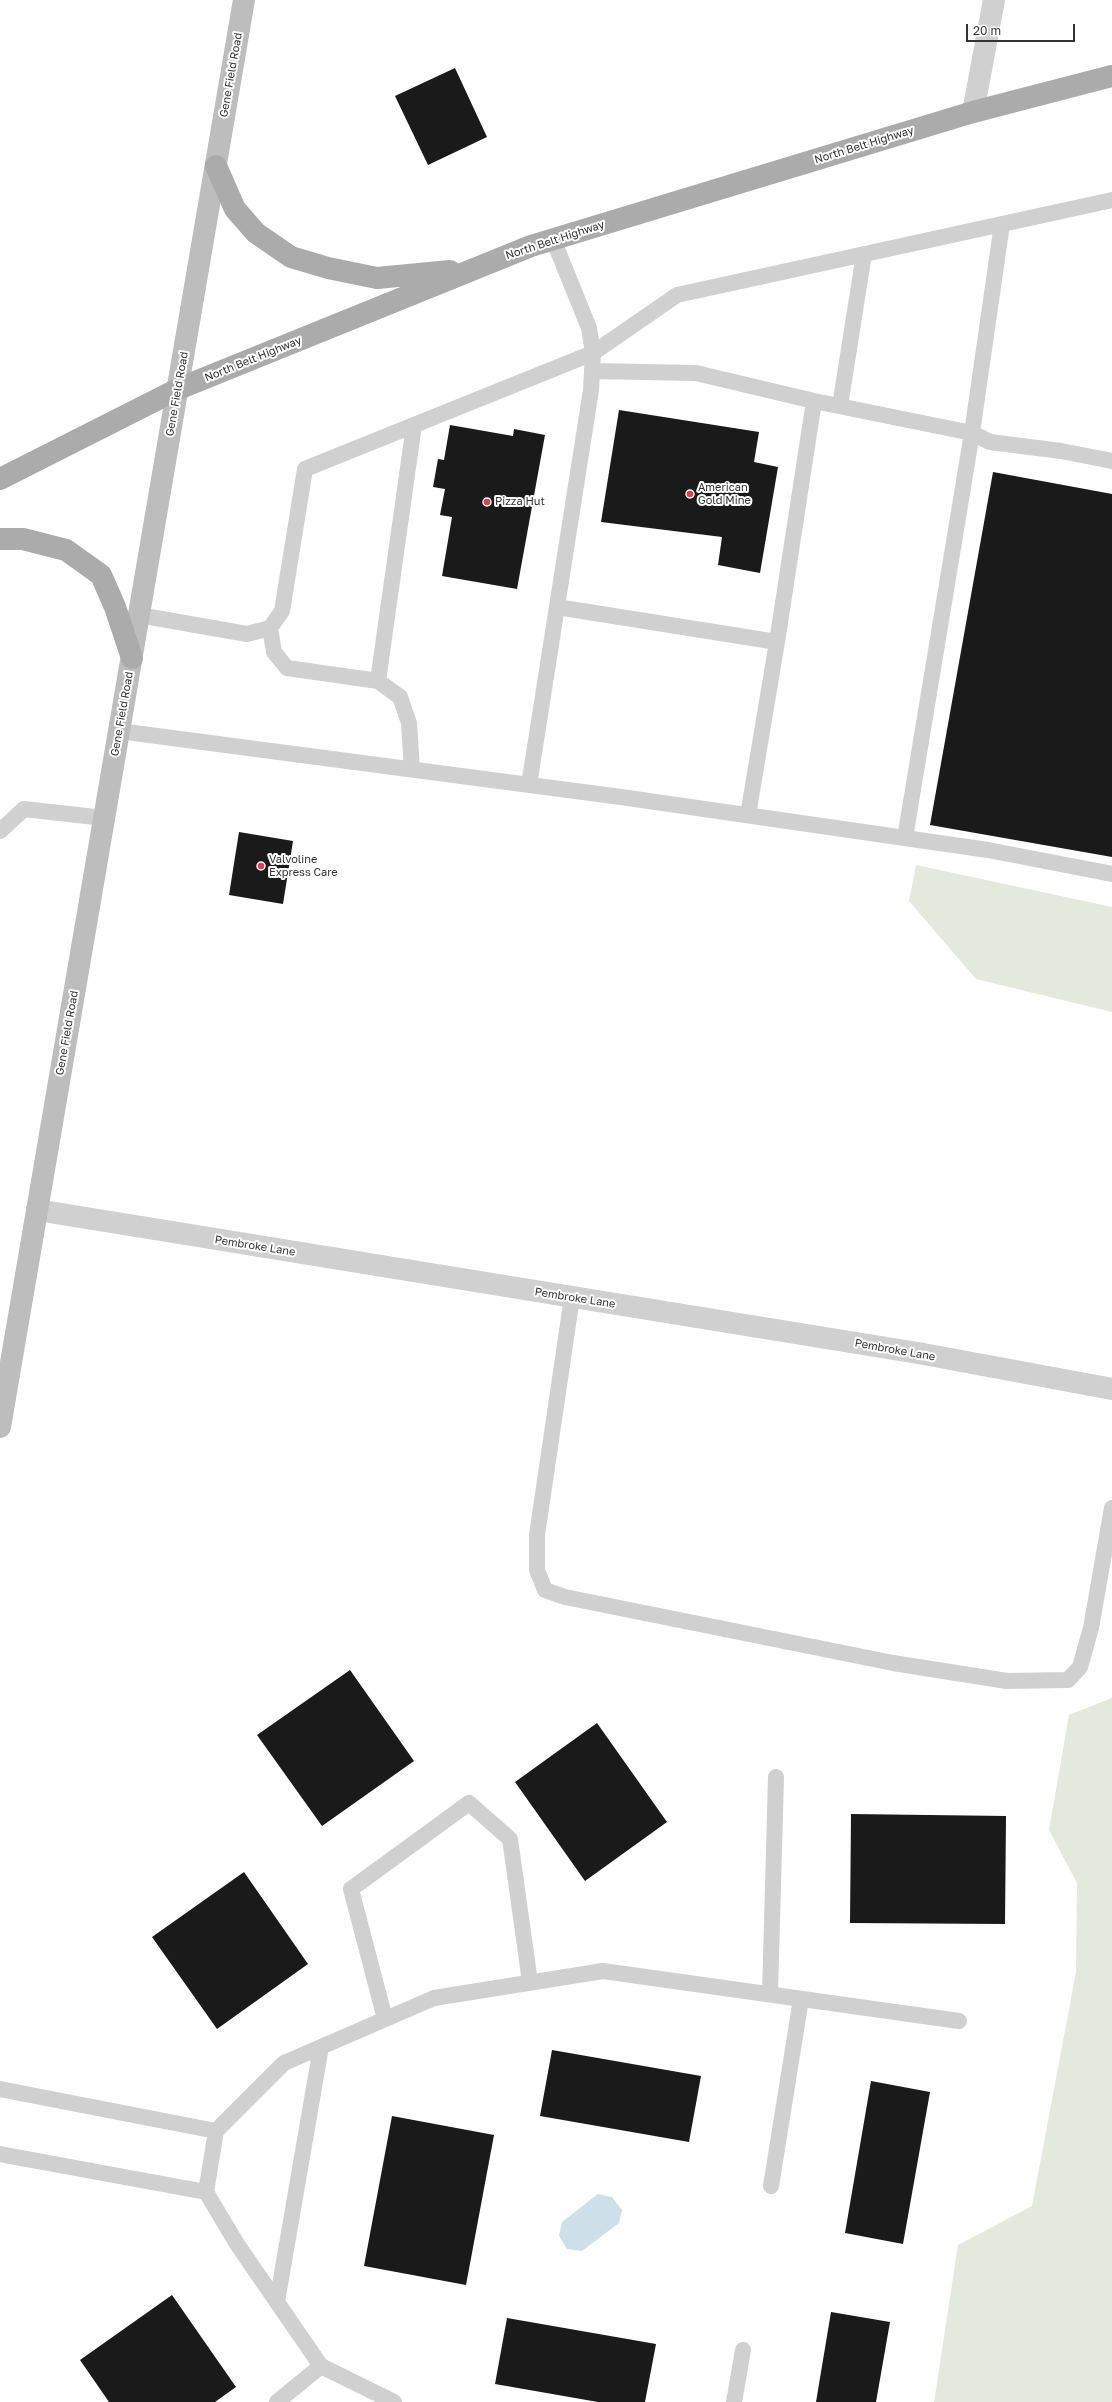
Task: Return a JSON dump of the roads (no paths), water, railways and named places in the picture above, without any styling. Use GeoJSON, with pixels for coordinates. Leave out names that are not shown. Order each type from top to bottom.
{"type":"FeatureCollection","features":[{"type":"Feature","properties":{"kind":"main road","name":"North Belt Highway"},"geometry":{"type":"LineString","coordinates":[[0,479],[178,390],[475,269],[553,239],[973,112],[1112,76]]}},
{"type":"Feature","properties":{"kind":"main road"},"geometry":{"type":"LineString","coordinates":[[216,166],[234,209],[256,233],[291,256],[328,268],[376,278],[475,269]]}},
{"type":"Feature","properties":{"kind":"main road"},"geometry":{"type":"LineString","coordinates":[[0,539],[23,539],[66,550],[101,575],[115,607],[132,658]]}},
{"type":"Feature","properties":{"kind":"street","name":"Gene Field Road"},"geometry":{"type":"LineString","coordinates":[[0,1427],[244,0]]}},
{"type":"Feature","properties":{"kind":"street"},"geometry":{"type":"LineString","coordinates":[[973,112],[994,0]]}},
{"type":"Feature","properties":{"kind":"street","name":"Pembroke Lane"},"geometry":{"type":"LineString","coordinates":[[37,1210],[918,1354],[1112,1389]]}},
{"type":"Feature","properties":{"kind":"lane"},"geometry":{"type":"LineString","coordinates":[[139,616],[247,634],[270,628],[282,611],[305,469],[593,353],[676,295],[1112,200]]}},
{"type":"Feature","properties":{"kind":"lane"},"geometry":{"type":"LineString","coordinates":[[905,838],[972,433],[1002,224]]}},
{"type":"Feature","properties":{"kind":"lane"},"geometry":{"type":"LineString","coordinates":[[529,785],[591,390],[593,353],[589,328],[553,239]]}},
{"type":"Feature","properties":{"kind":"lane"},"geometry":{"type":"LineString","coordinates":[[840,406],[864,254]]}},
{"type":"Feature","properties":{"kind":"lane"},"geometry":{"type":"LineString","coordinates":[[592,371],[696,373],[814,401],[972,433],[990,442],[1061,451],[1112,461]]}},
{"type":"Feature","properties":{"kind":"lane"},"geometry":{"type":"LineString","coordinates":[[748,815],[777,642],[814,401]]}},
{"type":"Feature","properties":{"kind":"lane"},"geometry":{"type":"LineString","coordinates":[[378,681],[414,425]]}},
{"type":"Feature","properties":{"kind":"lane"},"geometry":{"type":"LineString","coordinates":[[557,607],[777,642]]}},
{"type":"Feature","properties":{"kind":"lane"},"geometry":{"type":"LineString","coordinates":[[270,628],[274,652],[287,668],[378,681],[400,697],[410,723],[412,769]]}},
{"type":"Feature","properties":{"kind":"lane"},"geometry":{"type":"LineString","coordinates":[[119,731],[748,815],[988,850],[1112,874]]}},
{"type":"Feature","properties":{"kind":"lane"},"geometry":{"type":"LineString","coordinates":[[0,831],[24,809],[104,818]]}},
{"type":"Feature","properties":{"kind":"lane"},"geometry":{"type":"LineString","coordinates":[[572,1297],[537,1535],[537,1570],[545,1590],[565,1597],[893,1664],[1008,1681],[1068,1680],[1080,1667],[1091,1628],[1112,1508]]}},
{"type":"Feature","properties":{"kind":"lane"},"geometry":{"type":"LineString","coordinates":[[770,1994],[776,1776]]}},
{"type":"Feature","properties":{"kind":"lane"},"geometry":{"type":"LineString","coordinates":[[385,2019],[351,1889],[469,1803],[510,1839],[530,1982]]}},
{"type":"Feature","properties":{"kind":"lane"},"geometry":{"type":"LineString","coordinates":[[394,2402],[321,2366],[237,2244],[206,2192],[216,2131],[284,2063],[434,1998],[603,1971],[959,2021]]}},
{"type":"Feature","properties":{"kind":"lane"},"geometry":{"type":"LineString","coordinates":[[771,2186],[802,1999]]}},
{"type":"Feature","properties":{"kind":"lane"},"geometry":{"type":"LineString","coordinates":[[277,2302],[320,2047]]}},
{"type":"Feature","properties":{"kind":"lane"},"geometry":{"type":"LineString","coordinates":[[0,2089],[216,2131]]}},
{"type":"Feature","properties":{"kind":"lane"},"geometry":{"type":"LineString","coordinates":[[0,2154],[206,2192]]}},
{"type":"Feature","properties":{"kind":"lane"},"geometry":{"type":"LineString","coordinates":[[734,2402],[743,2350]]}},
{"type":"Feature","properties":{"kind":"lane"},"geometry":{"type":"LineString","coordinates":[[277,2402],[321,2366]]}},
{"type":"Feature","properties":{"kind":"water"},"geometry":{"type":"Polygon","coordinates":[[[598,2194],[612,2197],[622,2210],[619,2223],[582,2251],[567,2249],[559,2236],[562,2222],[598,2194]]]}},
{"type":"Feature","properties":{"kind":"place","name":"American Gold Mine"},"geometry":{"type":"Point","coordinates":[690,494]}},
{"type":"Feature","properties":{"kind":"place","name":"Pizza Hut"},"geometry":{"type":"Point","coordinates":[487,502]}},
{"type":"Feature","properties":{"kind":"place","name":"Valvoline Express Care"},"geometry":{"type":"Point","coordinates":[261,866]}}]}
